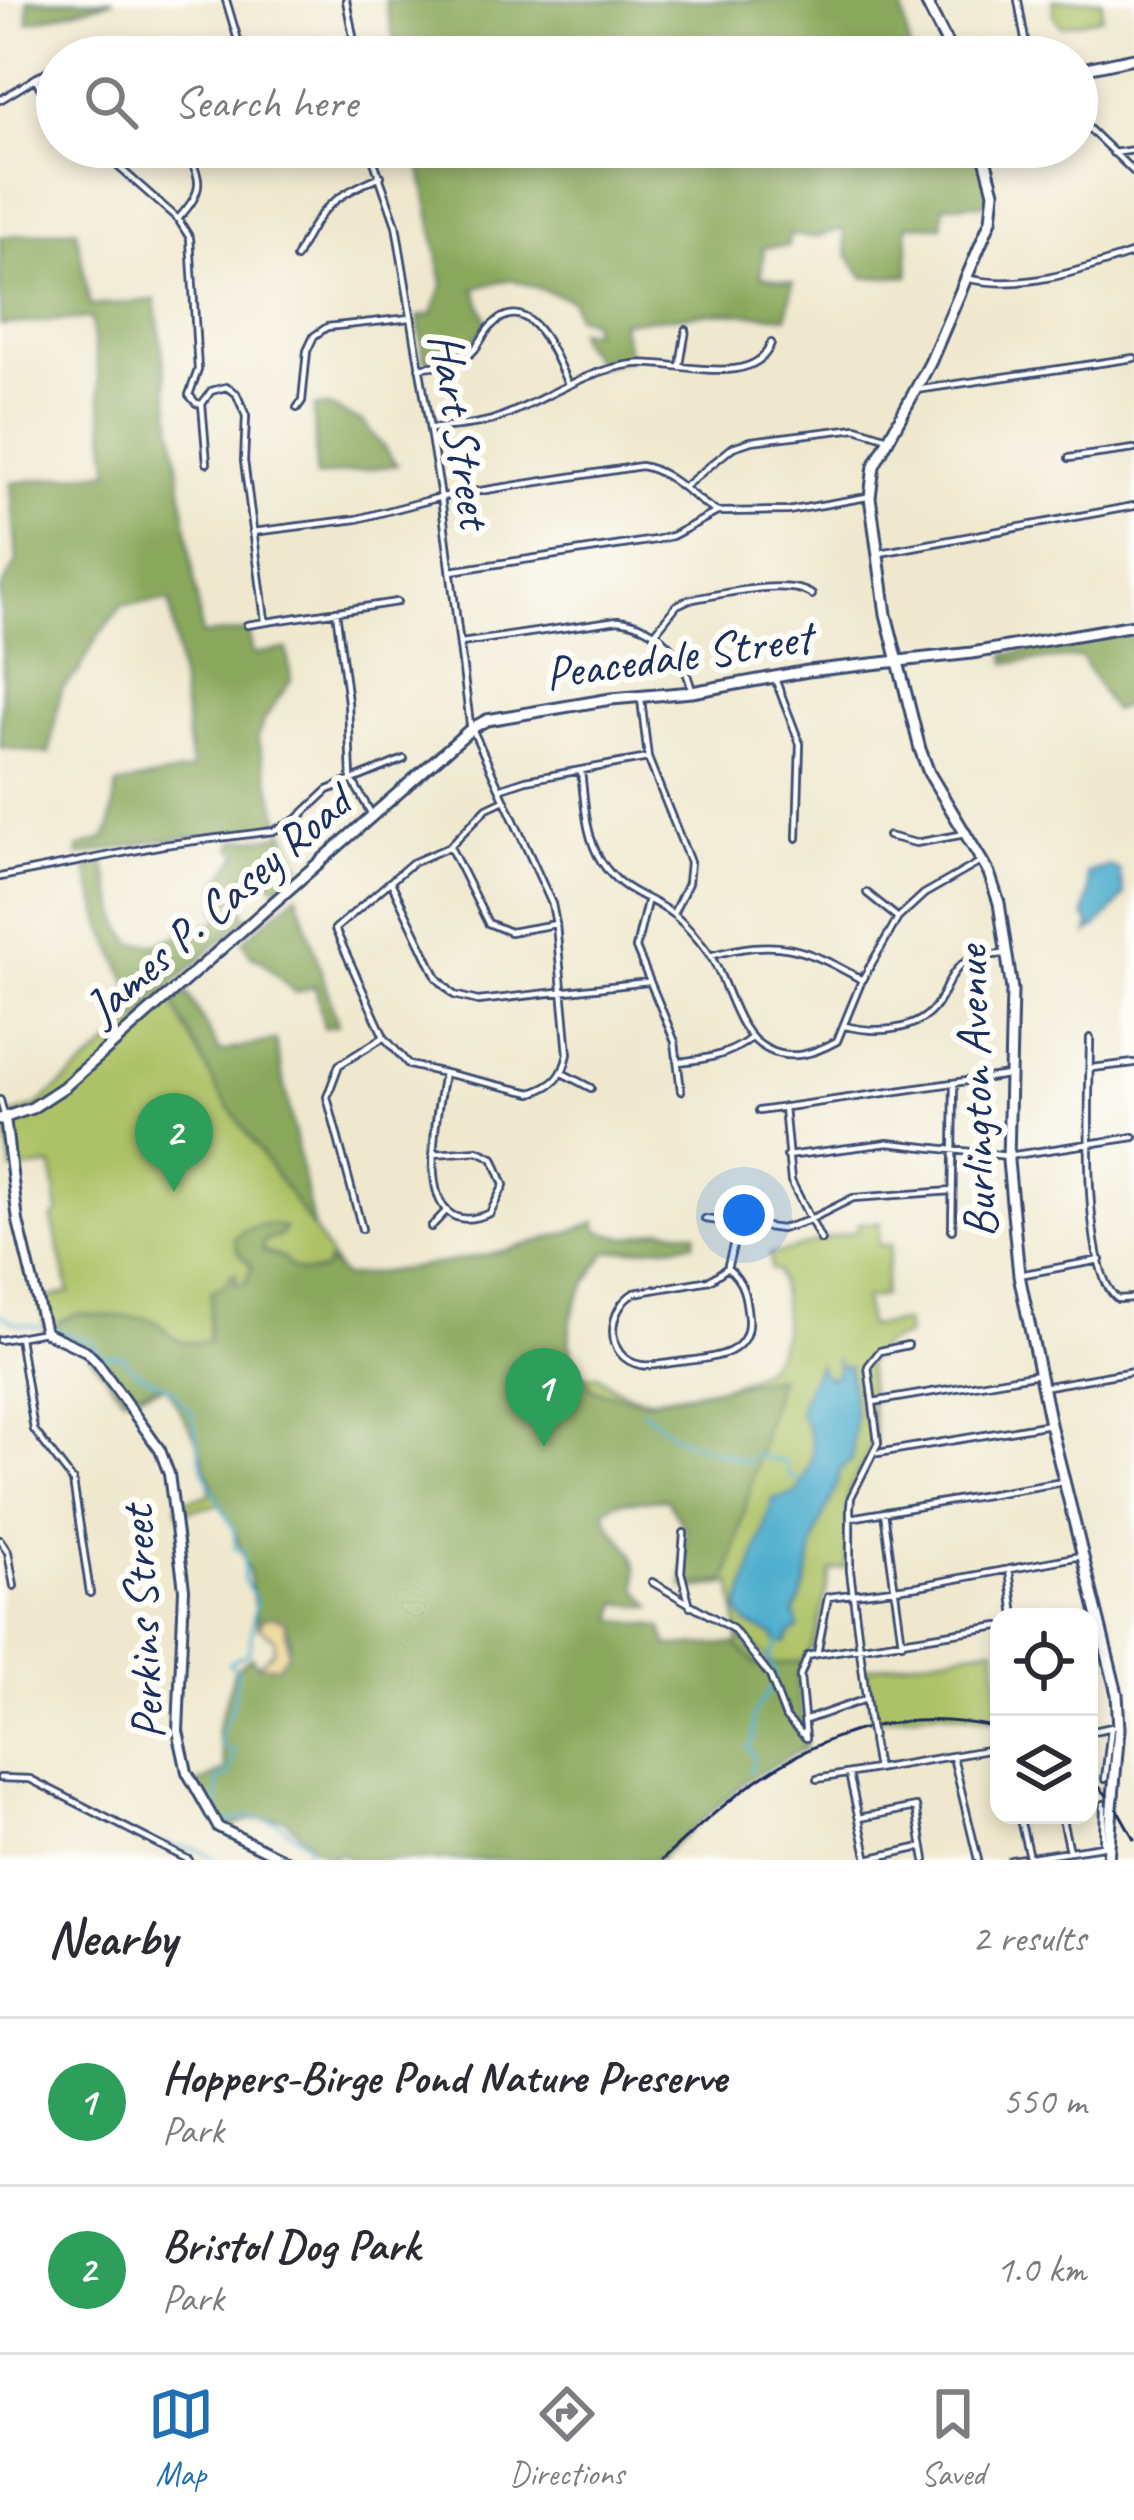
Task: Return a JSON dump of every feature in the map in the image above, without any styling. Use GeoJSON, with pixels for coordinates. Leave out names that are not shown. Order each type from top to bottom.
{"type":"FeatureCollection","features":[{"type":"Feature","properties":{"kind":"main road"},"geometry":{"type":"LineString","coordinates":[[925,0],[943,36]]}},
{"type":"Feature","properties":{"kind":"main road"},"geometry":{"type":"LineString","coordinates":[[1098,66],[1134,58]]}},
{"type":"Feature","properties":{"kind":"main road","name":"Burlington Avenue"},"geometry":{"type":"LineString","coordinates":[[988,168],[993,209],[916,390],[871,473],[869,497],[896,661],[929,773],[997,893],[1012,990],[1008,1156],[1019,1274],[1063,1482],[1117,1694],[1119,1725],[1109,1802],[1108,1860]]}},
{"type":"Feature","properties":{"kind":"main road","name":"Peacedale Street"},"geometry":{"type":"LineString","coordinates":[[472,728],[516,713],[972,653],[1134,625]]}},
{"type":"Feature","properties":{"kind":"main road","name":"James P. Casey Road"},"geometry":{"type":"LineString","coordinates":[[3,1119],[38,1105],[64,1087],[472,728]]}},
{"type":"Feature","properties":{"kind":"street"},"geometry":{"type":"LineString","coordinates":[[226,0],[237,36]]}},
{"type":"Feature","properties":{"kind":"street"},"geometry":{"type":"LineString","coordinates":[[346,0],[353,36]]}},
{"type":"Feature","properties":{"kind":"street"},"geometry":{"type":"LineString","coordinates":[[1018,0],[1024,36]]}},
{"type":"Feature","properties":{"kind":"street"},"geometry":{"type":"LineString","coordinates":[[0,100],[36,79]]}},
{"type":"Feature","properties":{"kind":"street"},"geometry":{"type":"LineString","coordinates":[[1098,138],[1134,172]]}},
{"type":"Feature","properties":{"kind":"street"},"geometry":{"type":"LineString","coordinates":[[1113,153],[1134,150]]}},
{"type":"Feature","properties":{"kind":"street"},"geometry":{"type":"LineString","coordinates":[[120,168],[178,219],[190,238],[198,370],[189,395],[202,404]]}},
{"type":"Feature","properties":{"kind":"street"},"geometry":{"type":"LineString","coordinates":[[178,219],[199,186],[195,168]]}},
{"type":"Feature","properties":{"kind":"street","name":"Hart Street"},"geometry":{"type":"LineString","coordinates":[[378,168],[396,225],[431,429],[472,728],[552,904],[568,1054],[564,1074]]}},
{"type":"Feature","properties":{"kind":"street"},"geometry":{"type":"LineString","coordinates":[[296,258],[319,213],[340,194],[381,176]]}},
{"type":"Feature","properties":{"kind":"street"},"geometry":{"type":"LineString","coordinates":[[966,278],[988,284],[1029,279],[1086,269],[1134,253]]}},
{"type":"Feature","properties":{"kind":"street"},"geometry":{"type":"LineString","coordinates":[[419,368],[466,358],[492,325],[513,316],[540,328],[568,384]]}},
{"type":"Feature","properties":{"kind":"street"},"geometry":{"type":"LineString","coordinates":[[298,408],[314,336],[327,327],[410,317]]}},
{"type":"Feature","properties":{"kind":"street"},"geometry":{"type":"LineString","coordinates":[[680,365],[686,330]]}},
{"type":"Feature","properties":{"kind":"street"},"geometry":{"type":"LineString","coordinates":[[431,429],[497,418],[568,384],[632,364],[738,369],[761,358],[771,344]]}},
{"type":"Feature","properties":{"kind":"street"},"geometry":{"type":"LineString","coordinates":[[916,390],[1134,358]]}},
{"type":"Feature","properties":{"kind":"street"},"geometry":{"type":"LineString","coordinates":[[207,464],[202,404],[211,392],[226,386],[244,407],[244,461],[265,620]]}},
{"type":"Feature","properties":{"kind":"street"},"geometry":{"type":"LineString","coordinates":[[682,489],[733,447],[751,441],[856,428],[888,438]]}},
{"type":"Feature","properties":{"kind":"street"},"geometry":{"type":"LineString","coordinates":[[1069,458],[1134,449]]}},
{"type":"Feature","properties":{"kind":"street"},"geometry":{"type":"LineString","coordinates":[[253,532],[357,519],[441,496],[641,466],[661,470],[716,512]]}},
{"type":"Feature","properties":{"kind":"street"},"geometry":{"type":"LineString","coordinates":[[452,572],[655,540],[716,512],[788,512],[869,497]]}},
{"type":"Feature","properties":{"kind":"street"},"geometry":{"type":"LineString","coordinates":[[877,553],[1134,506]]}},
{"type":"Feature","properties":{"kind":"street"},"geometry":{"type":"LineString","coordinates":[[653,634],[688,599],[770,587],[804,589],[812,595]]}},
{"type":"Feature","properties":{"kind":"street"},"geometry":{"type":"LineString","coordinates":[[247,625],[397,602]]}},
{"type":"Feature","properties":{"kind":"street"},"geometry":{"type":"LineString","coordinates":[[336,610],[348,703],[350,778],[372,815]]}},
{"type":"Feature","properties":{"kind":"street"},"geometry":{"type":"LineString","coordinates":[[460,643],[618,620],[635,622],[685,664],[692,692]]}},
{"type":"Feature","properties":{"kind":"street"},"geometry":{"type":"LineString","coordinates":[[774,676],[800,744],[797,838]]}},
{"type":"Feature","properties":{"kind":"street"},"geometry":{"type":"LineString","coordinates":[[641,697],[648,758],[690,862],[688,883],[673,914]]}},
{"type":"Feature","properties":{"kind":"street"},"geometry":{"type":"LineString","coordinates":[[499,789],[648,758]]}},
{"type":"Feature","properties":{"kind":"street"},"geometry":{"type":"LineString","coordinates":[[0,877],[163,845],[273,831],[350,778],[404,759]]}},
{"type":"Feature","properties":{"kind":"street"},"geometry":{"type":"LineString","coordinates":[[580,772],[589,833],[610,875],[673,914],[710,956],[751,1038],[774,1053],[817,1052],[837,1041],[848,1008],[898,918],[924,894],[982,861]]}},
{"type":"Feature","properties":{"kind":"street"},"geometry":{"type":"LineString","coordinates":[[504,800],[487,808],[449,847],[412,863],[335,926],[385,1037],[409,1065],[532,1093],[564,1074],[591,1088]]}},
{"type":"Feature","properties":{"kind":"street"},"geometry":{"type":"LineString","coordinates":[[888,836],[916,843],[965,834]]}},
{"type":"Feature","properties":{"kind":"street"},"geometry":{"type":"LineString","coordinates":[[449,847],[488,923],[510,932],[556,924]]}},
{"type":"Feature","properties":{"kind":"street"},"geometry":{"type":"LineString","coordinates":[[391,882],[437,978],[454,995],[478,1001],[648,982]]}},
{"type":"Feature","properties":{"kind":"street"},"geometry":{"type":"LineString","coordinates":[[867,893],[898,918]]}},
{"type":"Feature","properties":{"kind":"street"},"geometry":{"type":"LineString","coordinates":[[647,902],[636,948],[668,1024],[681,1091]]}},
{"type":"Feature","properties":{"kind":"street"},"geometry":{"type":"LineString","coordinates":[[710,956],[741,947],[781,944],[812,952],[862,980]]}},
{"type":"Feature","properties":{"kind":"street"},"geometry":{"type":"LineString","coordinates":[[845,1027],[866,1031],[905,1027],[936,1006],[962,964],[1007,954]]}},
{"type":"Feature","properties":{"kind":"street"},"geometry":{"type":"LineString","coordinates":[[362,1229],[327,1097],[339,1065],[385,1037]]}},
{"type":"Feature","properties":{"kind":"street"},"geometry":{"type":"LineString","coordinates":[[678,1062],[708,1059],[737,1049],[751,1038]]}},
{"type":"Feature","properties":{"kind":"street"},"geometry":{"type":"LineString","coordinates":[[1090,1038],[1088,1144],[1100,1260],[1106,1289],[1118,1299],[1134,1298]]}},
{"type":"Feature","properties":{"kind":"street"},"geometry":{"type":"LineString","coordinates":[[1090,1069],[1134,1063]]}},
{"type":"Feature","properties":{"kind":"street"},"geometry":{"type":"LineString","coordinates":[[433,1154],[478,1151],[493,1158],[500,1169],[502,1197],[490,1213],[463,1218],[446,1211],[436,1193],[433,1154],[433,1132],[444,1073]]}},
{"type":"Feature","properties":{"kind":"street"},"geometry":{"type":"LineString","coordinates":[[759,1111],[1008,1075]]}},
{"type":"Feature","properties":{"kind":"street"},"geometry":{"type":"LineString","coordinates":[[952,1230],[954,1083]]}},
{"type":"Feature","properties":{"kind":"street"},"geometry":{"type":"LineString","coordinates":[[0,1100],[18,1221],[45,1332],[0,1340]]}},
{"type":"Feature","properties":{"kind":"street"},"geometry":{"type":"LineString","coordinates":[[784,1108],[791,1180],[821,1240]]}},
{"type":"Feature","properties":{"kind":"street"},"geometry":{"type":"LineString","coordinates":[[787,1156],[880,1143],[1008,1156],[1134,1137]]}},
{"type":"Feature","properties":{"kind":"street"},"geometry":{"type":"LineString","coordinates":[[705,1219],[772,1230],[811,1220],[853,1198],[952,1191]]}},
{"type":"Feature","properties":{"kind":"street"},"geometry":{"type":"LineString","coordinates":[[727,1268],[742,1285],[748,1320],[746,1336],[735,1349],[716,1357],[645,1366],[616,1347],[612,1322],[624,1298],[710,1280],[727,1268],[736,1200]]}},
{"type":"Feature","properties":{"kind":"street"},"geometry":{"type":"LineString","coordinates":[[431,1227],[446,1211]]}},
{"type":"Feature","properties":{"kind":"street"},"geometry":{"type":"LineString","coordinates":[[1019,1274],[1100,1260]]}},
{"type":"Feature","properties":{"kind":"street","name":"Perkins Street"},"geometry":{"type":"LineString","coordinates":[[45,1332],[86,1351],[97,1362],[160,1450],[169,1474],[184,1589],[178,1727],[182,1757],[218,1828],[285,1860]]}},
{"type":"Feature","properties":{"kind":"street"},"geometry":{"type":"LineString","coordinates":[[19,1337],[34,1430],[73,1481],[90,1593]]}},
{"type":"Feature","properties":{"kind":"street"},"geometry":{"type":"LineString","coordinates":[[877,1769],[853,1594],[851,1497],[878,1443],[867,1374],[872,1358],[884,1349],[908,1345]]}},
{"type":"Feature","properties":{"kind":"street"},"geometry":{"type":"LineString","coordinates":[[1042,1387],[1134,1371]]}},
{"type":"Feature","properties":{"kind":"street"},"geometry":{"type":"LineString","coordinates":[[872,1402],[1039,1374]]}},
{"type":"Feature","properties":{"kind":"street"},"geometry":{"type":"LineString","coordinates":[[875,1453],[1050,1424]]}},
{"type":"Feature","properties":{"kind":"street"},"geometry":{"type":"LineString","coordinates":[[850,1518],[1063,1482]]}},
{"type":"Feature","properties":{"kind":"street"},"geometry":{"type":"LineString","coordinates":[[884,1512],[902,1642]]}},
{"type":"Feature","properties":{"kind":"street"},"geometry":{"type":"LineString","coordinates":[[684,1533],[681,1572],[691,1606]]}},
{"type":"Feature","properties":{"kind":"street"},"geometry":{"type":"LineString","coordinates":[[0,1540],[8,1552],[14,1586]]}},
{"type":"Feature","properties":{"kind":"street"},"geometry":{"type":"LineString","coordinates":[[817,1654],[825,1600],[1081,1556]]}},
{"type":"Feature","properties":{"kind":"street"},"geometry":{"type":"LineString","coordinates":[[1010,1569],[1014,1608]]}},
{"type":"Feature","properties":{"kind":"street"},"geometry":{"type":"LineString","coordinates":[[652,1582],[733,1629],[770,1676],[786,1718],[806,1738],[800,1676],[808,1656],[990,1627]]}},
{"type":"Feature","properties":{"kind":"street"},"geometry":{"type":"LineString","coordinates":[[1098,1642],[1103,1641]]}},
{"type":"Feature","properties":{"kind":"street"},"geometry":{"type":"LineString","coordinates":[[806,1720],[866,1699]]}},
{"type":"Feature","properties":{"kind":"street"},"geometry":{"type":"LineString","coordinates":[[1098,1730],[1119,1725]]}},
{"type":"Feature","properties":{"kind":"street","name":"Burlington Avenue"},"geometry":{"type":"LineString","coordinates":[[1105,1778],[1119,1725]]}},
{"type":"Feature","properties":{"kind":"street"},"geometry":{"type":"LineString","coordinates":[[818,1779],[990,1750]]}},
{"type":"Feature","properties":{"kind":"street"},"geometry":{"type":"LineString","coordinates":[[953,1757],[978,1860]]}},
{"type":"Feature","properties":{"kind":"street"},"geometry":{"type":"LineString","coordinates":[[849,1774],[868,1859],[922,1846]]}},
{"type":"Feature","properties":{"kind":"street"},"geometry":{"type":"LineString","coordinates":[[0,1778],[26,1778],[189,1860]]}},
{"type":"Feature","properties":{"kind":"street"},"geometry":{"type":"LineString","coordinates":[[859,1818],[916,1807],[926,1860]]}},
{"type":"Feature","properties":{"kind":"street"},"geometry":{"type":"LineString","coordinates":[[1021,1824],[1029,1857]]}},
{"type":"Feature","properties":{"kind":"street"},"geometry":{"type":"LineString","coordinates":[[1063,1824],[1070,1851]]}},
{"type":"Feature","properties":{"kind":"street"},"geometry":{"type":"LineString","coordinates":[[1011,1860],[1106,1845]]}},
{"type":"Feature","properties":{"kind":"green space"},"geometry":{"type":"Polygon","coordinates":[[[28,0],[114,0],[28,23],[28,0]]]}},
{"type":"Feature","properties":{"kind":"green space"},"geometry":{"type":"Polygon","coordinates":[[[385,0],[897,0],[902,4],[907,36],[393,36],[385,0]]]}},
{"type":"Feature","properties":{"kind":"green space"},"geometry":{"type":"Polygon","coordinates":[[[1053,0],[1102,0],[1102,17],[1061,26],[1054,16],[1053,0]]]}},
{"type":"Feature","properties":{"kind":"green space"},"geometry":{"type":"Polygon","coordinates":[[[421,168],[985,168],[990,183],[988,204],[944,205],[942,226],[907,225],[909,276],[864,278],[848,256],[843,229],[815,237],[789,235],[788,246],[764,247],[761,276],[793,283],[787,317],[723,312],[621,322],[630,358],[599,366],[577,331],[593,331],[590,320],[575,316],[572,300],[511,279],[475,288],[487,322],[468,345],[424,360],[418,317],[432,314],[443,284],[421,168]]]}},
{"type":"Feature","properties":{"kind":"green space"},"geometry":{"type":"Polygon","coordinates":[[[76,229],[90,306],[155,300],[202,635],[248,631],[253,654],[287,649],[291,680],[257,738],[280,821],[269,828],[78,856],[78,848],[104,839],[117,785],[192,770],[170,601],[123,605],[96,639],[79,672],[61,689],[49,754],[0,747],[0,591],[17,562],[11,483],[110,471],[91,318],[0,325],[0,237],[76,229]]]}},
{"type":"Feature","properties":{"kind":"green space"},"geometry":{"type":"Polygon","coordinates":[[[329,406],[364,423],[397,465],[316,477],[314,407],[329,406]]]}},
{"type":"Feature","properties":{"kind":"green space"},"geometry":{"type":"Polygon","coordinates":[[[1134,632],[1134,702],[1113,711],[1081,657],[1006,663],[1005,655],[1134,632]]]}},
{"type":"Feature","properties":{"kind":"green space"},"geometry":{"type":"Polygon","coordinates":[[[284,831],[300,867],[276,888],[263,875],[238,889],[246,918],[128,1024],[130,988],[103,926],[85,865],[104,861],[122,928],[134,944],[158,944],[219,920],[217,885],[239,853],[232,847],[235,840],[274,837],[284,831]]]}},
{"type":"Feature","properties":{"kind":"green space"},"geometry":{"type":"Polygon","coordinates":[[[297,894],[338,1025],[324,1028],[315,986],[295,993],[251,956],[243,941],[297,894]]]}},
{"type":"Feature","properties":{"kind":"green space"},"geometry":{"type":"Polygon","coordinates":[[[174,990],[344,1281],[571,1377],[597,1375],[643,1398],[744,1380],[773,1358],[780,1342],[782,1298],[770,1254],[857,1232],[858,1223],[880,1223],[878,1245],[891,1245],[883,1296],[864,1299],[868,1326],[905,1322],[907,1336],[884,1344],[867,1362],[875,1439],[848,1494],[847,1567],[831,1571],[817,1632],[805,1658],[781,1680],[738,1631],[732,1584],[687,1590],[687,1482],[583,1497],[549,1659],[738,1647],[738,1636],[766,1666],[806,1738],[805,1750],[751,1764],[282,1654],[226,1504],[178,1512],[177,1502],[210,1495],[208,1450],[190,1381],[123,1397],[86,1351],[45,1332],[41,1300],[69,1292],[52,1219],[58,1213],[52,1166],[12,1171],[5,1118],[38,1105],[174,990]]]}},
{"type":"Feature","properties":{"kind":"green space"},"geometry":{"type":"Polygon","coordinates":[[[187,992],[220,1052],[275,1040],[314,1230],[218,1091],[173,1003],[187,992]]]}},
{"type":"Feature","properties":{"kind":"green space"},"geometry":{"type":"Polygon","coordinates":[[[596,1222],[599,1231],[629,1238],[662,1229],[696,1233],[694,1243],[607,1252],[591,1275],[577,1301],[570,1343],[593,1390],[649,1401],[778,1377],[727,1581],[683,1587],[686,1531],[667,1499],[616,1502],[605,1510],[609,1522],[630,1549],[637,1588],[652,1607],[617,1603],[615,1620],[662,1627],[668,1646],[736,1644],[758,1666],[803,1661],[797,1676],[806,1747],[747,1780],[657,1860],[348,1860],[317,1850],[284,1818],[249,1820],[228,1829],[220,1825],[195,1785],[226,1770],[217,1731],[235,1669],[251,1657],[258,1665],[272,1666],[287,1656],[290,1640],[285,1621],[262,1619],[258,1626],[248,1571],[234,1530],[195,1437],[165,1384],[127,1395],[90,1348],[57,1332],[57,1323],[77,1314],[146,1318],[175,1339],[208,1342],[211,1292],[226,1284],[232,1274],[237,1274],[234,1284],[245,1283],[252,1267],[238,1252],[234,1239],[258,1226],[285,1228],[280,1236],[263,1242],[262,1250],[284,1259],[297,1271],[324,1270],[328,1262],[344,1277],[472,1258],[596,1222]]]}},
{"type":"Feature","properties":{"kind":"green space"},"geometry":{"type":"Polygon","coordinates":[[[990,1648],[990,1719],[938,1711],[874,1719],[866,1668],[990,1648]]]}},
{"type":"Feature","properties":{"kind":"sand"},"geometry":{"type":"Polygon","coordinates":[[[272,1616],[285,1621],[288,1653],[278,1666],[258,1665],[274,1650],[275,1639],[258,1626],[272,1616]]]}},
{"type":"Feature","properties":{"kind":"water"},"geometry":{"type":"Polygon","coordinates":[[[1110,866],[1119,870],[1124,895],[1088,933],[1090,924],[1084,916],[1087,873],[1110,866]]]}},
{"type":"Feature","properties":{"kind":"water"},"geometry":{"type":"Polygon","coordinates":[[[837,1361],[841,1367],[849,1366],[855,1417],[852,1460],[839,1470],[816,1537],[804,1591],[794,1612],[799,1628],[785,1643],[775,1641],[774,1635],[747,1624],[738,1611],[773,1499],[797,1493],[810,1462],[810,1435],[799,1413],[805,1393],[819,1363],[820,1371],[830,1379],[837,1373],[837,1361]]]}},
{"type":"Feature","properties":{"kind":"waterway"},"geometry":{"type":"LineString","coordinates":[[0,1314],[39,1327]]}},
{"type":"Feature","properties":{"kind":"waterway"},"geometry":{"type":"LineString","coordinates":[[50,1327],[92,1342],[102,1356],[124,1356],[133,1369],[171,1390],[192,1412],[202,1467],[234,1531],[235,1549],[244,1550],[244,1581],[256,1599],[249,1653],[228,1663],[238,1672],[221,1746],[235,1752],[227,1777],[218,1778],[217,1817],[223,1822],[252,1817],[277,1822],[309,1845],[303,1860]]}},
{"type":"Feature","properties":{"kind":"waterway"},"geometry":{"type":"LineString","coordinates":[[642,1410],[678,1438],[747,1462],[754,1455],[785,1462],[788,1475],[801,1482]]}},
{"type":"Feature","properties":{"kind":"waterway"},"geometry":{"type":"LineString","coordinates":[[776,1678],[769,1657],[781,1639]]}},
{"type":"Feature","properties":{"kind":"waterway"},"geometry":{"type":"LineString","coordinates":[[750,1771],[753,1716],[771,1687]]}},
{"type":"Feature","properties":{"kind":"waterway"},"geometry":{"type":"LineString","coordinates":[[163,1844],[198,1850],[217,1860]]}},
{"type":"Feature","properties":{"kind":"railway"},"geometry":{"type":"LineString","coordinates":[[662,1860],[737,1795],[813,1747],[854,1731],[899,1722],[990,1727]]}},
{"type":"Feature","properties":{"kind":"railway"},"geometry":{"type":"LineString","coordinates":[[1098,1786],[1134,1839]]}},
{"type":"Feature","properties":{"kind":"place","name":"Bristol Dog Park"},"geometry":{"type":"Point","coordinates":[174,1192]}},
{"type":"Feature","properties":{"kind":"place","name":"Hoppers-Birge Pond Nature Preserve"},"geometry":{"type":"Point","coordinates":[544,1447]}}]}
